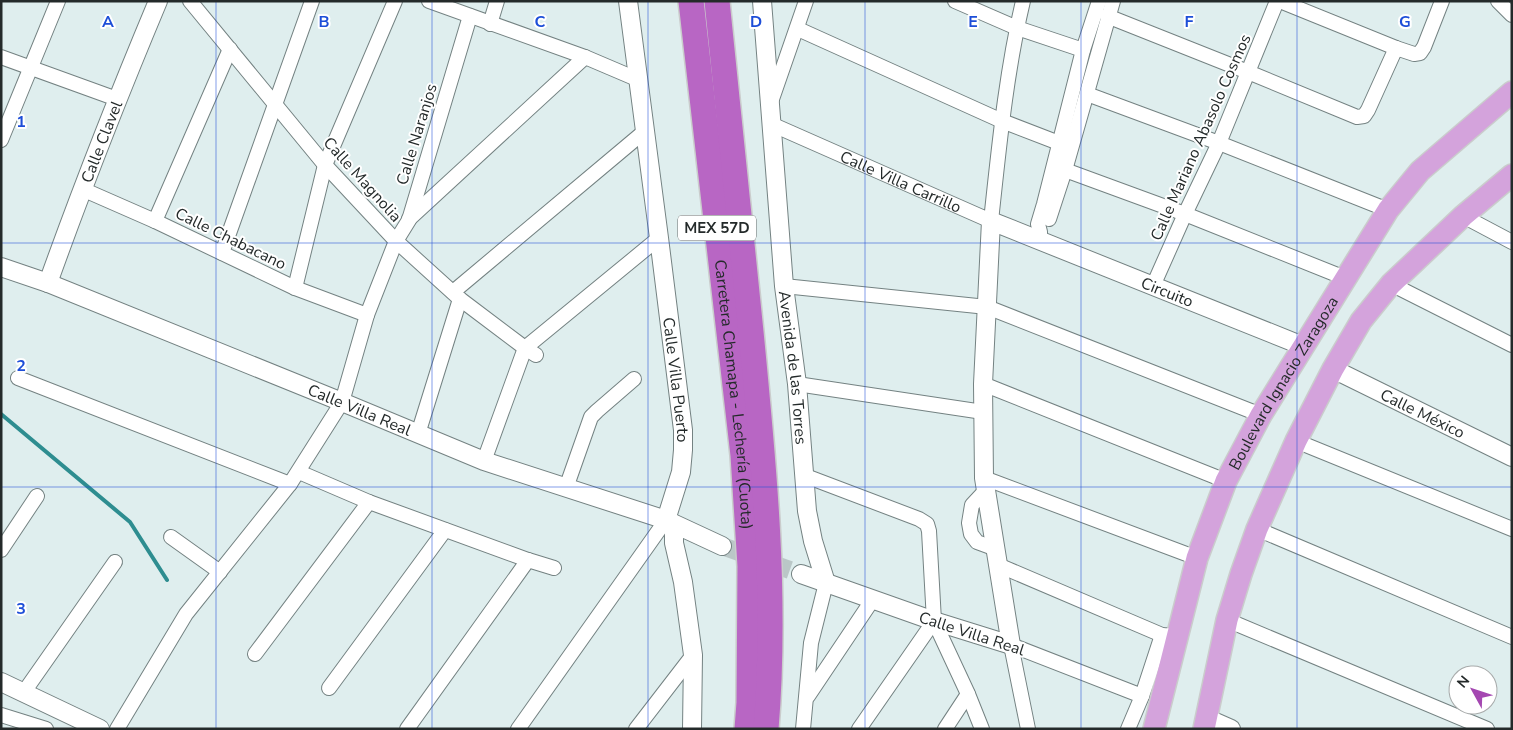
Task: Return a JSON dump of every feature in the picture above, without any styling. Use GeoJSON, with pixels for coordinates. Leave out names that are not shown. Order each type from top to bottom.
{"type":"FeatureCollection","features":[{"type":"Feature","properties":{"kind":"highway","name":"Carretera Chamapa - Lechería (Cuota)"},"geometry":{"type":"LineString","coordinates":[[691,1],[743,455],[750,566],[749,703],[747,729]]}},
{"type":"Feature","properties":{"kind":"highway","name":"Carretera Chamapa - Lechería (Cuota)"},"geometry":{"type":"LineString","coordinates":[[717,1],[763,451],[770,572],[769,702],[766,729]]}},
{"type":"Feature","properties":{"kind":"main road","name":"Boulevard Ignacio Zaragoza"},"geometry":{"type":"LineString","coordinates":[[1154,729],[1170,636],[1226,481],[1261,416],[1388,210],[1420,171],[1512,92]]}},
{"type":"Feature","properties":{"kind":"main road"},"geometry":{"type":"LineString","coordinates":[[1205,724],[1227,620],[1240,574],[1257,529],[1296,440],[1333,370],[1361,321],[1391,284],[1463,216],[1512,175]]}},
{"type":"Feature","properties":{"kind":"street"},"geometry":{"type":"LineString","coordinates":[[1,140],[58,1]]}},
{"type":"Feature","properties":{"kind":"street","name":"Calle Clavel"},"geometry":{"type":"LineString","coordinates":[[48,283],[117,99],[158,1]]}},
{"type":"Feature","properties":{"kind":"street","name":"Calle Magnolia"},"geometry":{"type":"LineString","coordinates":[[190,1],[326,165],[396,241],[456,295],[530,351]]}},
{"type":"Feature","properties":{"kind":"street"},"geometry":{"type":"LineString","coordinates":[[222,253],[312,1]]}},
{"type":"Feature","properties":{"kind":"street"},"geometry":{"type":"LineString","coordinates":[[295,288],[326,165],[395,1]]}},
{"type":"Feature","properties":{"kind":"street"},"geometry":{"type":"LineString","coordinates":[[429,1],[585,57],[639,80]]}},
{"type":"Feature","properties":{"kind":"street"},"geometry":{"type":"LineString","coordinates":[[490,24],[497,1]]}},
{"type":"Feature","properties":{"kind":"street","name":"Calle Villa Puerto"},"geometry":{"type":"LineString","coordinates":[[628,1],[683,430],[681,472],[670,522]]}},
{"type":"Feature","properties":{"kind":"street","name":"Avenida de las Torres"},"geometry":{"type":"LineString","coordinates":[[762,1],[784,286],[797,384],[803,475],[813,541],[826,583]]}},
{"type":"Feature","properties":{"kind":"street"},"geometry":{"type":"LineString","coordinates":[[770,105],[798,29],[806,1]]}},
{"type":"Feature","properties":{"kind":"street"},"geometry":{"type":"LineString","coordinates":[[955,1],[1017,28],[1083,50]]}},
{"type":"Feature","properties":{"kind":"street"},"geometry":{"type":"LineString","coordinates":[[1023,1],[1002,121],[991,221],[983,412],[985,484],[1011,645],[1028,729]]}},
{"type":"Feature","properties":{"kind":"street"},"geometry":{"type":"LineString","coordinates":[[1037,237],[1038,224],[1083,50],[1099,1]]}},
{"type":"Feature","properties":{"kind":"street"},"geometry":{"type":"LineString","coordinates":[[1037,237],[1047,224],[1065,170],[1112,1]]}},
{"type":"Feature","properties":{"kind":"street"},"geometry":{"type":"LineString","coordinates":[[1279,1],[1414,54],[1420,52],[1424,47],[1442,1]]}},
{"type":"Feature","properties":{"kind":"street","name":"Calle Mariano Abasolo Cosmos"},"geometry":{"type":"LineString","coordinates":[[1153,286],[1184,214],[1219,143],[1279,1]]}},
{"type":"Feature","properties":{"kind":"street"},"geometry":{"type":"LineString","coordinates":[[1498,1],[1512,15]]}},
{"type":"Feature","properties":{"kind":"street","name":"Calle Naranjos"},"geometry":{"type":"LineString","coordinates":[[117,729],[186,614],[299,472],[342,402],[367,315],[396,241],[409,220],[470,16]]}},
{"type":"Feature","properties":{"kind":"street"},"geometry":{"type":"LineString","coordinates":[[1108,16],[1357,117],[1364,116],[1368,110],[1396,48]]}},
{"type":"Feature","properties":{"kind":"street"},"geometry":{"type":"LineString","coordinates":[[798,29],[1002,121],[1059,143]]}},
{"type":"Feature","properties":{"kind":"street"},"geometry":{"type":"LineString","coordinates":[[155,221],[230,49]]}},
{"type":"Feature","properties":{"kind":"street"},"geometry":{"type":"LineString","coordinates":[[1,57],[117,99]]}},
{"type":"Feature","properties":{"kind":"street"},"geometry":{"type":"LineString","coordinates":[[409,220],[585,57]]}},
{"type":"Feature","properties":{"kind":"street"},"geometry":{"type":"LineString","coordinates":[[1087,94],[1219,143],[1388,210]]}},
{"type":"Feature","properties":{"kind":"street","name":"Calle Villa Carrillo"},"geometry":{"type":"LineString","coordinates":[[771,124],[991,221],[1037,237]]}},
{"type":"Feature","properties":{"kind":"street"},"geometry":{"type":"LineString","coordinates":[[418,434],[456,295],[645,131]]}},
{"type":"Feature","properties":{"kind":"street"},"geometry":{"type":"LineString","coordinates":[[1065,170],[1184,214],[1345,278]]}},
{"type":"Feature","properties":{"kind":"street","name":"Calle Chabacano"},"geometry":{"type":"LineString","coordinates":[[82,189],[155,221],[295,288],[367,315]]}},
{"type":"Feature","properties":{"kind":"street"},"geometry":{"type":"LineString","coordinates":[[1463,216],[1512,242]]}},
{"type":"Feature","properties":{"kind":"street","name":"Circuito"},"geometry":{"type":"LineString","coordinates":[[1037,237],[1153,286],[1304,346]]}},
{"type":"Feature","properties":{"kind":"street"},"geometry":{"type":"LineString","coordinates":[[484,461],[530,351],[659,238]]}},
{"type":"Feature","properties":{"kind":"street","name":"Calle Villa Real"},"geometry":{"type":"LineString","coordinates":[[1,267],[48,283],[484,461],[670,522],[722,546]]}},
{"type":"Feature","properties":{"kind":"street"},"geometry":{"type":"LineString","coordinates":[[1391,284],[1512,345]]}},
{"type":"Feature","properties":{"kind":"street"},"geometry":{"type":"LineString","coordinates":[[784,286],[987,306],[1261,416]]}},
{"type":"Feature","properties":{"kind":"street","name":"Calle México"},"geometry":{"type":"LineString","coordinates":[[1333,370],[1512,457]]}},
{"type":"Feature","properties":{"kind":"street"},"geometry":{"type":"LineString","coordinates":[[18,378],[290,484]]}},
{"type":"Feature","properties":{"kind":"street"},"geometry":{"type":"LineString","coordinates":[[566,488],[591,417],[634,379]]}},
{"type":"Feature","properties":{"kind":"street"},"geometry":{"type":"LineString","coordinates":[[797,384],[983,412]]}},
{"type":"Feature","properties":{"kind":"street"},"geometry":{"type":"LineString","coordinates":[[983,384],[1226,481]]}},
{"type":"Feature","properties":{"kind":"street"},"geometry":{"type":"LineString","coordinates":[[1296,440],[1512,529]]}},
{"type":"Feature","properties":{"kind":"street"},"geometry":{"type":"LineString","coordinates":[[299,472],[369,502],[554,568]]}},
{"type":"Feature","properties":{"kind":"street"},"geometry":{"type":"LineString","coordinates":[[803,475],[919,518],[926,524],[929,532],[934,621],[982,729]]}},
{"type":"Feature","properties":{"kind":"street"},"geometry":{"type":"LineString","coordinates":[[985,484],[1197,558]]}},
{"type":"Feature","properties":{"kind":"street"},"geometry":{"type":"LineString","coordinates":[[1,550],[37,496]]}},
{"type":"Feature","properties":{"kind":"street"},"geometry":{"type":"LineString","coordinates":[[255,654],[369,502]]}},
{"type":"Feature","properties":{"kind":"street"},"geometry":{"type":"LineString","coordinates":[[670,522],[683,582],[693,655],[692,729]]}},
{"type":"Feature","properties":{"kind":"street"},"geometry":{"type":"LineString","coordinates":[[518,729],[670,522]]}},
{"type":"Feature","properties":{"kind":"street"},"geometry":{"type":"LineString","coordinates":[[1257,529],[1512,637]]}},
{"type":"Feature","properties":{"kind":"street"},"geometry":{"type":"LineString","coordinates":[[329,688],[445,530]]}},
{"type":"Feature","properties":{"kind":"street"},"geometry":{"type":"LineString","coordinates":[[171,537],[220,572]]}},
{"type":"Feature","properties":{"kind":"street"},"geometry":{"type":"LineString","coordinates":[[997,557],[1170,636],[1128,729]]}},
{"type":"Feature","properties":{"kind":"street"},"geometry":{"type":"LineString","coordinates":[[407,729],[528,560]]}},
{"type":"Feature","properties":{"kind":"street"},"geometry":{"type":"LineString","coordinates":[[24,692],[115,562]]}},
{"type":"Feature","properties":{"kind":"street","name":"Calle Villa Real"},"geometry":{"type":"LineString","coordinates":[[801,574],[934,621],[1011,645],[1142,696]]}},
{"type":"Feature","properties":{"kind":"street"},"geometry":{"type":"LineString","coordinates":[[803,729],[812,643],[826,583]]}},
{"type":"Feature","properties":{"kind":"street"},"geometry":{"type":"LineString","coordinates":[[807,698],[873,599]]}},
{"type":"Feature","properties":{"kind":"street"},"geometry":{"type":"LineString","coordinates":[[1227,620],[1487,729]]}},
{"type":"Feature","properties":{"kind":"street"},"geometry":{"type":"LineString","coordinates":[[859,729],[934,621]]}},
{"type":"Feature","properties":{"kind":"street"},"geometry":{"type":"LineString","coordinates":[[636,729],[693,655]]}},
{"type":"Feature","properties":{"kind":"street"},"geometry":{"type":"LineString","coordinates":[[1,682],[100,729]]}},
{"type":"Feature","properties":{"kind":"street"},"geometry":{"type":"LineString","coordinates":[[945,729],[968,694]]}},
{"type":"Feature","properties":{"kind":"street"},"geometry":{"type":"LineString","coordinates":[[1,715],[46,729]]}},
{"type":"Feature","properties":{"kind":"street"},"geometry":{"type":"LineString","coordinates":[[1205,724],[1231,729]]}},
{"type":"Feature","properties":{"kind":"waterway"},"geometry":{"type":"LineString","coordinates":[[1,414],[130,522],[167,580]]}},
{"type":"Feature","properties":{"kind":"tunnel"},"geometry":{"type":"LineString","coordinates":[[722,546],[801,574]]}}]}
